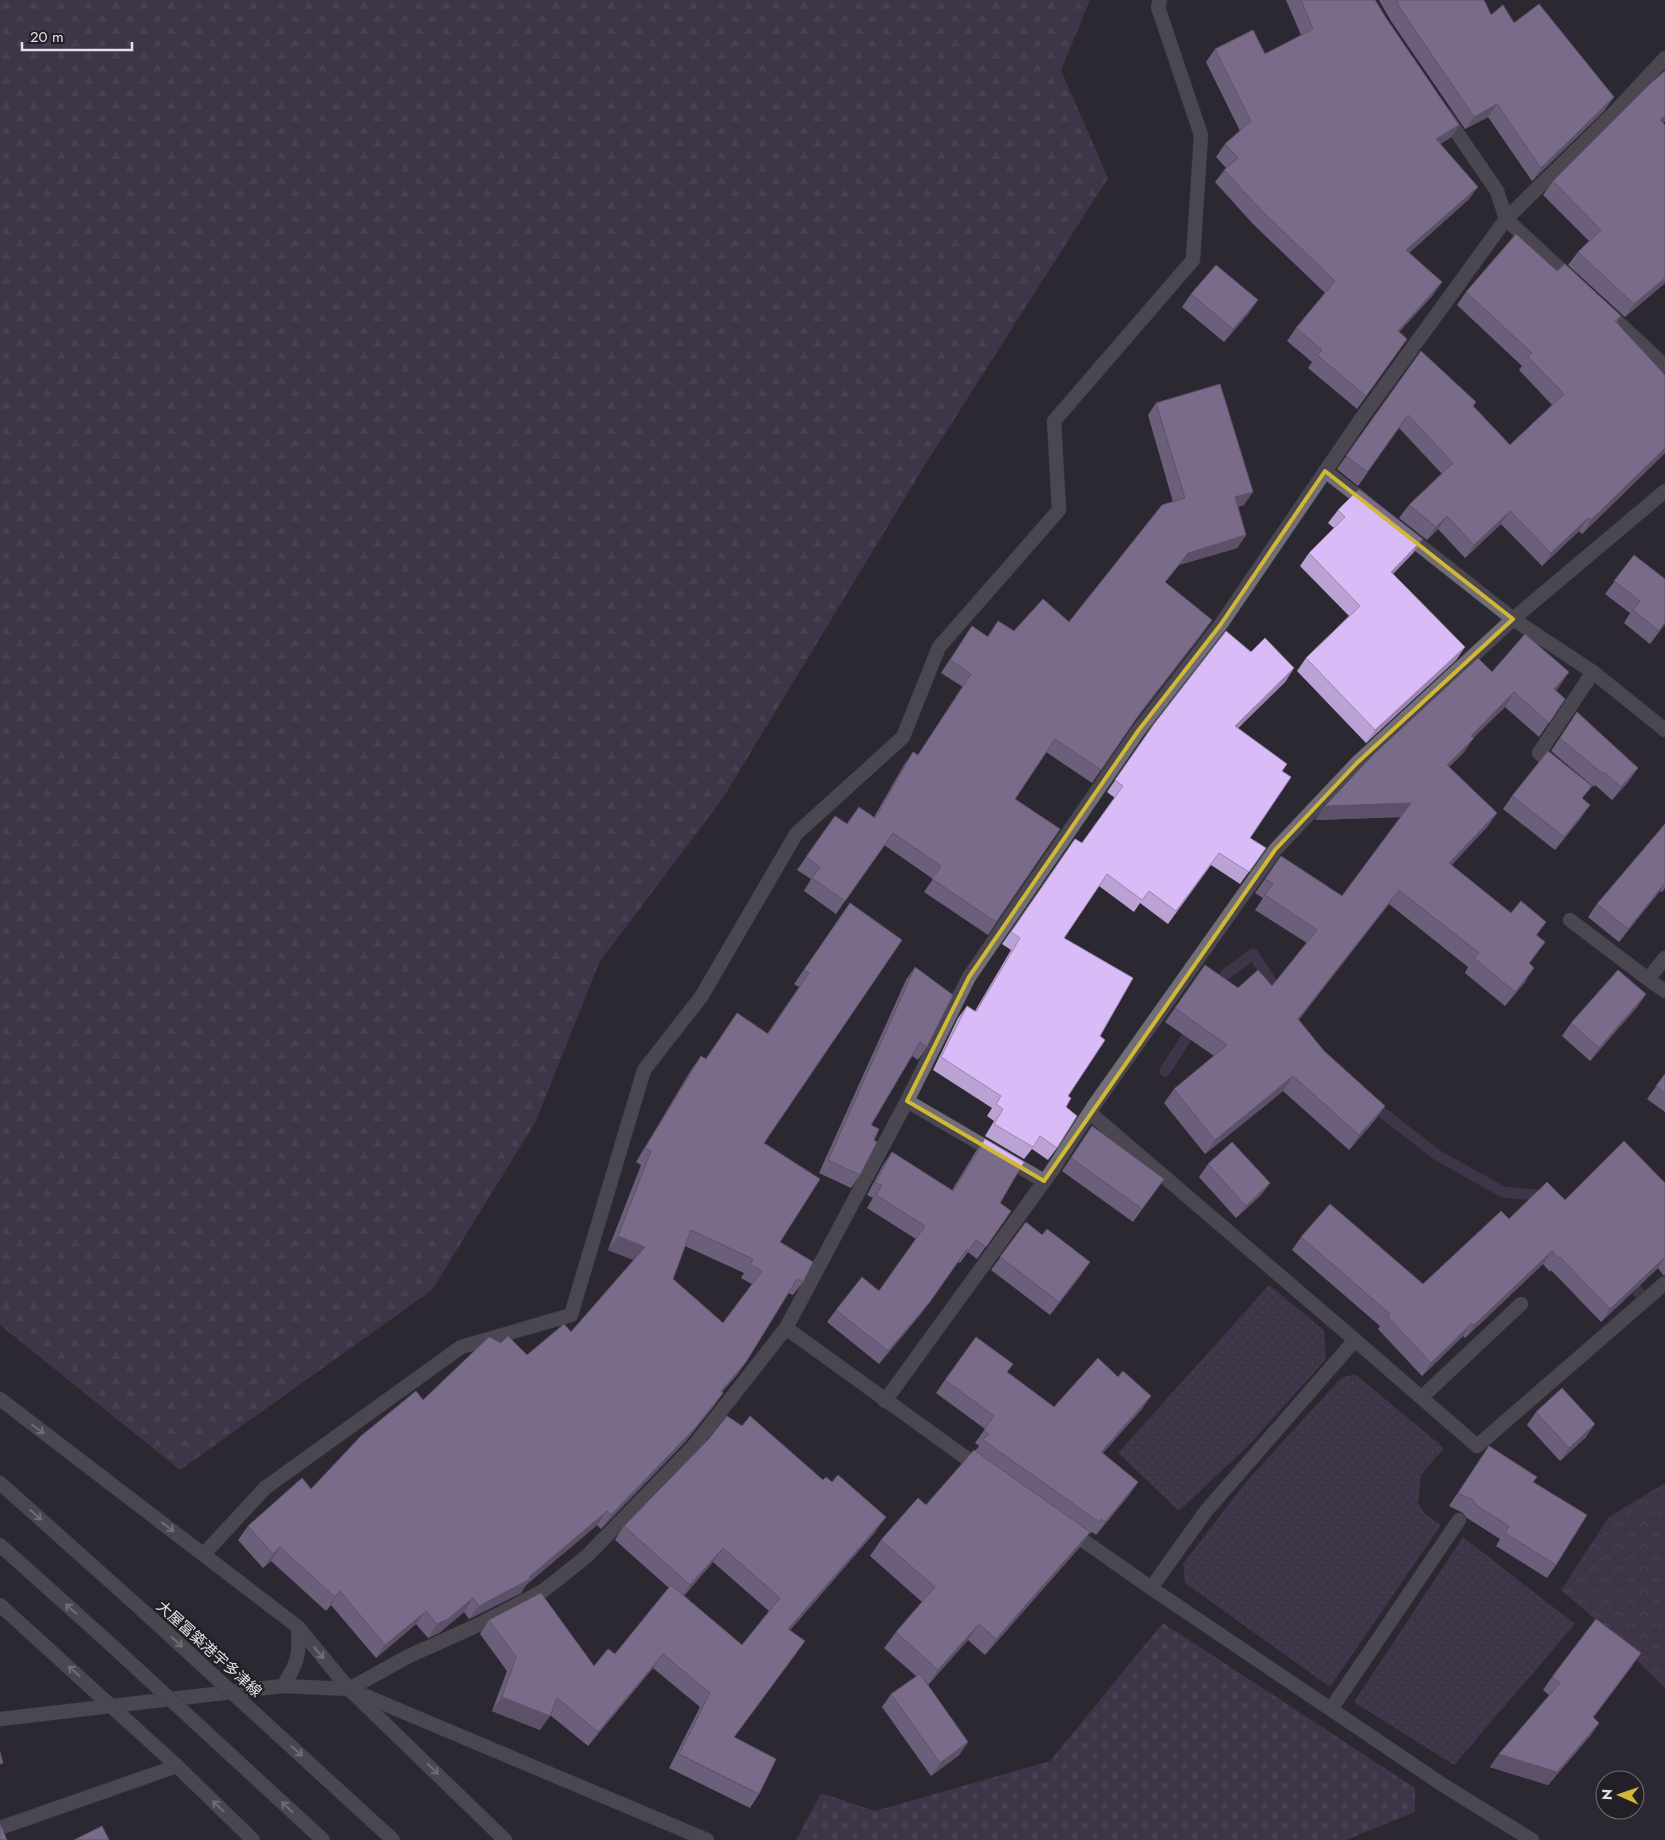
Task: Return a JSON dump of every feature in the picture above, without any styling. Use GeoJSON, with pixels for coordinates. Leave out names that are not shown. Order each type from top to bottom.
{"type":"FeatureCollection","features":[{"type":"Feature","properties":{"kind":"street"},"geometry":{"type":"LineString","coordinates":[[204,1554],[264,1488],[461,1347],[571,1315],[644,1070],[701,998],[796,834],[903,737],[939,647],[1060,510],[1054,421],[1193,260],[1201,135],[1158,7],[1160,0]]}},
{"type":"Feature","properties":{"kind":"street"},"geometry":{"type":"LineString","coordinates":[[349,1689],[409,1656],[480,1624],[543,1591],[587,1556],[692,1448],[786,1328],[907,1101],[969,977],[1138,731],[1221,624],[1325,470],[1506,219],[1612,116],[1665,58]]}},
{"type":"Feature","properties":{"kind":"street"},"geometry":{"type":"LineString","coordinates":[[1438,104],[1497,191],[1506,219],[1665,366]]}},
{"type":"Feature","properties":{"kind":"street"},"geometry":{"type":"LineString","coordinates":[[1325,470],[1380,514]]}},
{"type":"Feature","properties":{"kind":"street"},"geometry":{"type":"LineString","coordinates":[[885,1402],[1044,1181],[1275,850],[1357,763],[1513,619],[1665,491]]}},
{"type":"Feature","properties":{"kind":"street"},"geometry":{"type":"LineString","coordinates":[[1396,526],[1513,619],[1593,672],[1665,730]]}},
{"type":"Feature","properties":{"kind":"street"},"geometry":{"type":"LineString","coordinates":[[1567,775],[1539,753],[1593,672]]}},
{"type":"Feature","properties":{"kind":"street"},"geometry":{"type":"LineString","coordinates":[[1570,920],[1665,991]]}},
{"type":"Feature","properties":{"kind":"street"},"geometry":{"type":"LineString","coordinates":[[1648,979],[1665,958]]}},
{"type":"Feature","properties":{"kind":"street"},"geometry":{"type":"LineString","coordinates":[[907,1101],[1044,1181]]}},
{"type":"Feature","properties":{"kind":"street"},"geometry":{"type":"LineString","coordinates":[[1090,1113],[1477,1446],[1665,1283]]}},
{"type":"Feature","properties":{"kind":"street"},"geometry":{"type":"LineString","coordinates":[[1422,1398],[1521,1304]]}},
{"type":"Feature","properties":{"kind":"street"},"geometry":{"type":"LineString","coordinates":[[786,1328],[885,1402],[990,1475]]}},
{"type":"Feature","properties":{"kind":"street"},"geometry":{"type":"LineString","coordinates":[[1151,1588],[1206,1511],[1355,1340]]}},
{"type":"Feature","properties":{"kind":"street"},"geometry":{"type":"LineString","coordinates":[[0,1399],[298,1627],[349,1689],[505,1840]]}},
{"type":"Feature","properties":{"kind":"street","name":"大屋冨築港宇多津線"},"geometry":{"type":"LineString","coordinates":[[0,1483],[394,1840]]}},
{"type":"Feature","properties":{"kind":"street"},"geometry":{"type":"LineString","coordinates":[[1331,1709],[1459,1520]]}},
{"type":"Feature","properties":{"kind":"street"},"geometry":{"type":"LineString","coordinates":[[1062,1526],[1444,1785],[1532,1840]]}},
{"type":"Feature","properties":{"kind":"street"},"geometry":{"type":"LineString","coordinates":[[0,1545],[323,1840]]}},
{"type":"Feature","properties":{"kind":"street"},"geometry":{"type":"LineString","coordinates":[[0,1605],[177,1766],[253,1840]]}},
{"type":"Feature","properties":{"kind":"street"},"geometry":{"type":"LineString","coordinates":[[283,1686],[296,1666],[299,1646],[298,1627]]}},
{"type":"Feature","properties":{"kind":"street"},"geometry":{"type":"LineString","coordinates":[[0,1718],[110,1704],[283,1686],[349,1689],[707,1840]]}},
{"type":"Feature","properties":{"kind":"street"},"geometry":{"type":"LineString","coordinates":[[0,1828],[177,1766]]}},
{"type":"Feature","properties":{"kind":"highlighted area"},"geometry":{"type":"Polygon","coordinates":[[[1325,471],[1513,619],[1357,763],[1275,850],[1044,1181],[907,1101],[969,977],[1138,731],[1221,624],[1325,471]]]}},
{"type":"Feature","properties":{"kind":"green space"},"geometry":{"type":"Polygon","coordinates":[[[0,0],[1090,0],[1061,70],[1108,178],[923,468],[723,798],[599,963],[536,1121],[432,1290],[180,1470],[0,1325],[0,0]]]}},
{"type":"Feature","properties":{"kind":"green space"},"geometry":{"type":"Polygon","coordinates":[[[1269,1285],[1324,1330],[1326,1359],[1247,1447],[1179,1511],[1118,1453],[1269,1285]]]}},
{"type":"Feature","properties":{"kind":"green space"},"geometry":{"type":"Polygon","coordinates":[[[1355,1374],[1444,1448],[1421,1475],[1418,1503],[1425,1514],[1441,1525],[1330,1687],[1185,1583],[1183,1564],[1246,1482],[1341,1378],[1355,1374]]]}},
{"type":"Feature","properties":{"kind":"green space"},"geometry":{"type":"Polygon","coordinates":[[[1665,1483],[1665,1688],[1587,1612],[1561,1590],[1609,1517],[1665,1483]]]}},
{"type":"Feature","properties":{"kind":"green space"},"geometry":{"type":"Polygon","coordinates":[[[1463,1537],[1575,1624],[1454,1765],[1354,1702],[1463,1537]]]}},
{"type":"Feature","properties":{"kind":"green space"},"geometry":{"type":"Polygon","coordinates":[[[1163,1623],[1415,1788],[1415,1812],[1346,1840],[796,1840],[821,1793],[875,1811],[1050,1761],[1163,1623]]]}},
{"type":"Feature","properties":{"kind":"building"},"geometry":{"type":"Polygon","coordinates":[[[1301,0],[1375,0],[1459,125],[1436,139],[1478,187],[1406,250],[1442,282],[1398,331],[1407,339],[1366,396],[1317,355],[1322,350],[1296,328],[1335,281],[1262,211],[1224,170],[1238,158],[1225,144],[1251,121],[1215,49],[1253,30],[1265,54],[1313,29],[1301,0]]]}},
{"type":"Feature","properties":{"kind":"building"},"geometry":{"type":"Polygon","coordinates":[[[1396,0],[1484,0],[1491,15],[1503,5],[1514,23],[1539,4],[1614,97],[1541,168],[1497,104],[1474,117],[1396,0]]]}},
{"type":"Feature","properties":{"kind":"building"},"geometry":{"type":"Polygon","coordinates":[[[1665,71],[1665,116],[1660,120],[1665,125],[1665,278],[1634,304],[1578,252],[1601,230],[1553,181],[1665,71]]]}},
{"type":"Feature","properties":{"kind":"building"},"geometry":{"type":"Polygon","coordinates":[[[1516,234],[1557,271],[1565,264],[1621,316],[1615,321],[1665,375],[1665,448],[1591,520],[1588,518],[1551,553],[1510,511],[1474,545],[1447,516],[1436,527],[1409,505],[1453,463],[1408,415],[1367,472],[1346,456],[1421,351],[1476,402],[1473,406],[1510,445],[1564,394],[1528,357],[1532,353],[1466,292],[1516,234]]]}},
{"type":"Feature","properties":{"kind":"building"},"geometry":{"type":"Polygon","coordinates":[[[1216,265],[1258,300],[1233,329],[1191,294],[1216,265]]]}},
{"type":"Feature","properties":{"kind":"building"},"geometry":{"type":"Polygon","coordinates":[[[1220,384],[1253,492],[1235,497],[1246,535],[1188,553],[1165,582],[1212,620],[1140,713],[1101,770],[1055,739],[1015,799],[1060,829],[996,922],[932,879],[941,866],[893,833],[845,901],[812,878],[820,867],[806,857],[835,816],[847,824],[859,807],[875,818],[913,752],[918,755],[971,674],[950,660],[972,626],[988,637],[998,621],[1014,631],[1043,599],[1069,622],[1162,505],[1185,498],[1156,403],[1220,384]]]}},
{"type":"Feature","properties":{"kind":"building"},"geometry":{"type":"Polygon","coordinates":[[[1359,489],[1423,539],[1391,572],[1465,647],[1375,730],[1306,658],[1360,606],[1309,553],[1345,517],[1338,510],[1359,489]]]}},
{"type":"Feature","properties":{"kind":"building"},"geometry":{"type":"Polygon","coordinates":[[[1634,555],[1665,579],[1665,622],[1659,631],[1633,610],[1640,601],[1614,581],[1634,555]]]}},
{"type":"Feature","properties":{"kind":"building"},"geometry":{"type":"Polygon","coordinates":[[[1226,631],[1251,652],[1265,638],[1294,668],[1235,726],[1287,764],[1282,771],[1291,777],[1250,838],[1266,848],[1249,872],[1219,853],[1176,911],[1149,891],[1142,900],[1107,874],[1064,938],[1133,978],[1100,1036],[1105,1040],[1068,1096],[1071,1098],[1066,1107],[1077,1116],[1057,1148],[1040,1136],[1033,1147],[994,1124],[1003,1109],[996,1104],[1001,1096],[941,1057],[967,1006],[976,1012],[1020,938],[1011,932],[1075,839],[1082,843],[1123,786],[1115,780],[1154,724],[1226,631]]]}},
{"type":"Feature","properties":{"kind":"building"},"geometry":{"type":"Polygon","coordinates":[[[1525,634],[1569,672],[1554,689],[1565,699],[1549,723],[1514,692],[1471,736],[1474,738],[1447,765],[1497,813],[1449,863],[1511,913],[1521,901],[1546,922],[1536,935],[1545,942],[1529,963],[1534,968],[1515,992],[1474,958],[1479,953],[1399,890],[1298,1019],[1324,1051],[1385,1106],[1359,1135],[1293,1076],[1215,1140],[1174,1089],[1227,1045],[1175,1008],[1205,965],[1238,988],[1258,970],[1272,986],[1317,930],[1265,895],[1273,884],[1265,879],[1281,856],[1342,896],[1411,803],[1325,806],[1373,755],[1478,658],[1492,672],[1525,634]]]}},
{"type":"Feature","properties":{"kind":"building"},"geometry":{"type":"Polygon","coordinates":[[[1577,712],[1638,768],[1621,787],[1560,738],[1577,712]]]}},
{"type":"Feature","properties":{"kind":"building"},"geometry":{"type":"Polygon","coordinates":[[[1548,751],[1592,786],[1582,798],[1590,805],[1564,837],[1512,796],[1548,751]]]}},
{"type":"Feature","properties":{"kind":"building"},"geometry":{"type":"Polygon","coordinates":[[[1665,824],[1665,883],[1628,929],[1597,904],[1665,824]]]}},
{"type":"Feature","properties":{"kind":"building"},"geometry":{"type":"Polygon","coordinates":[[[850,903],[902,940],[764,1143],[820,1179],[780,1242],[813,1262],[803,1282],[797,1279],[746,1362],[721,1391],[723,1393],[695,1428],[611,1515],[607,1511],[529,1577],[530,1579],[479,1606],[473,1598],[448,1619],[437,1624],[426,1611],[385,1645],[340,1591],[335,1597],[280,1547],[273,1554],[248,1526],[302,1478],[311,1489],[361,1436],[416,1391],[423,1400],[489,1337],[501,1343],[508,1336],[527,1355],[564,1324],[571,1332],[645,1247],[618,1236],[651,1151],[645,1148],[701,1056],[706,1059],[737,1013],[768,1034],[809,973],[804,970],[850,903]],[[691,1230],[673,1279],[723,1323],[762,1271],[750,1264],[753,1259],[691,1230]]]}},
{"type":"Feature","properties":{"kind":"building"},"geometry":{"type":"Polygon","coordinates":[[[915,967],[953,995],[927,1047],[920,1042],[871,1125],[879,1129],[874,1140],[877,1142],[860,1175],[828,1160],[915,967]]]}},
{"type":"Feature","properties":{"kind":"building"},"geometry":{"type":"Polygon","coordinates":[[[1618,970],[1646,994],[1599,1048],[1571,1023],[1618,970]]]}},
{"type":"Feature","properties":{"kind":"building"},"geometry":{"type":"Polygon","coordinates":[[[1665,1074],[1665,1093],[1656,1086],[1665,1074]]]}},
{"type":"Feature","properties":{"kind":"building"},"geometry":{"type":"Polygon","coordinates":[[[1092,1126],[1164,1179],[1142,1209],[1071,1158],[1092,1126]]]}},
{"type":"Feature","properties":{"kind":"building"},"geometry":{"type":"Polygon","coordinates":[[[985,1139],[1024,1162],[1000,1203],[1011,1211],[986,1247],[976,1240],[969,1251],[967,1249],[929,1303],[888,1351],[836,1310],[862,1277],[879,1291],[925,1226],[876,1195],[882,1185],[875,1183],[892,1152],[953,1191],[985,1139]]]}},
{"type":"Feature","properties":{"kind":"building"},"geometry":{"type":"Polygon","coordinates":[[[1624,1141],[1665,1183],[1665,1257],[1610,1309],[1552,1251],[1474,1325],[1472,1323],[1431,1363],[1387,1316],[1390,1314],[1301,1237],[1330,1204],[1423,1284],[1501,1211],[1509,1219],[1547,1182],[1565,1200],[1624,1141]]]}},
{"type":"Feature","properties":{"kind":"building"},"geometry":{"type":"Polygon","coordinates":[[[1232,1142],[1270,1183],[1246,1206],[1208,1164],[1232,1142]]]}},
{"type":"Feature","properties":{"kind":"building"},"geometry":{"type":"Polygon","coordinates":[[[1026,1222],[1042,1235],[1047,1229],[1090,1262],[1059,1302],[1000,1257],[1026,1222]]]}},
{"type":"Feature","properties":{"kind":"building"},"geometry":{"type":"Polygon","coordinates":[[[976,1337],[1013,1364],[1007,1372],[1054,1407],[1098,1358],[1118,1377],[1123,1371],[1151,1396],[1101,1452],[1138,1482],[1105,1522],[1101,1519],[1099,1522],[983,1440],[989,1434],[984,1430],[994,1416],[945,1380],[976,1337]]]}},
{"type":"Feature","properties":{"kind":"building"},"geometry":{"type":"Polygon","coordinates":[[[1562,1388],[1595,1424],[1569,1448],[1536,1412],[1562,1388]]]}},
{"type":"Feature","properties":{"kind":"building"},"geometry":{"type":"Polygon","coordinates":[[[727,1416],[742,1426],[750,1416],[823,1480],[826,1477],[832,1482],[838,1475],[886,1517],[788,1629],[805,1641],[734,1737],[776,1759],[759,1794],[679,1754],[710,1693],[663,1654],[598,1732],[557,1698],[550,1716],[502,1697],[516,1657],[489,1620],[541,1593],[594,1666],[608,1649],[615,1654],[671,1585],[742,1645],[780,1598],[723,1548],[690,1585],[624,1526],[708,1440],[727,1416]]]}},
{"type":"Feature","properties":{"kind":"building"},"geometry":{"type":"Polygon","coordinates":[[[1489,1446],[1537,1477],[1533,1482],[1587,1515],[1556,1565],[1505,1533],[1509,1526],[1476,1505],[1473,1500],[1458,1493],[1489,1446]]]}},
{"type":"Feature","properties":{"kind":"building"},"geometry":{"type":"Polygon","coordinates":[[[974,1450],[1090,1532],[996,1639],[979,1624],[938,1670],[896,1632],[935,1587],[881,1540],[918,1498],[926,1505],[974,1450]]]}},
{"type":"Feature","properties":{"kind":"building"},"geometry":{"type":"Polygon","coordinates":[[[1596,1619],[1641,1653],[1593,1717],[1599,1723],[1557,1772],[1499,1754],[1560,1683],[1552,1677],[1596,1619]]]}},
{"type":"Feature","properties":{"kind":"building"},"geometry":{"type":"Polygon","coordinates":[[[920,1674],[968,1742],[940,1763],[891,1694],[920,1674]]]}},
{"type":"Feature","properties":{"kind":"building"},"geometry":{"type":"Polygon","coordinates":[[[0,1752],[3,1763],[0,1764],[0,1752]]]}},
{"type":"Feature","properties":{"kind":"building"},"geometry":{"type":"Polygon","coordinates":[[[0,1824],[7,1840],[0,1840],[0,1824]]]}},
{"type":"Feature","properties":{"kind":"building"},"geometry":{"type":"Polygon","coordinates":[[[102,1826],[109,1840],[74,1840],[102,1826]]]}},
{"type":"Feature","properties":{"kind":"waterway"},"geometry":{"type":"LineString","coordinates":[[1216,989],[1226,974],[1253,954],[1282,998]]}},
{"type":"Feature","properties":{"kind":"waterway"},"geometry":{"type":"LineString","coordinates":[[1165,1071],[1195,1024]]}},
{"type":"Feature","properties":{"kind":"waterway"},"geometry":{"type":"LineString","coordinates":[[1370,1103],[1437,1155],[1503,1192],[1546,1196]]}},
{"type":"Feature","properties":{"kind":"waterway"},"geometry":{"type":"LineString","coordinates":[[1626,1278],[1641,1295]]}}]}
